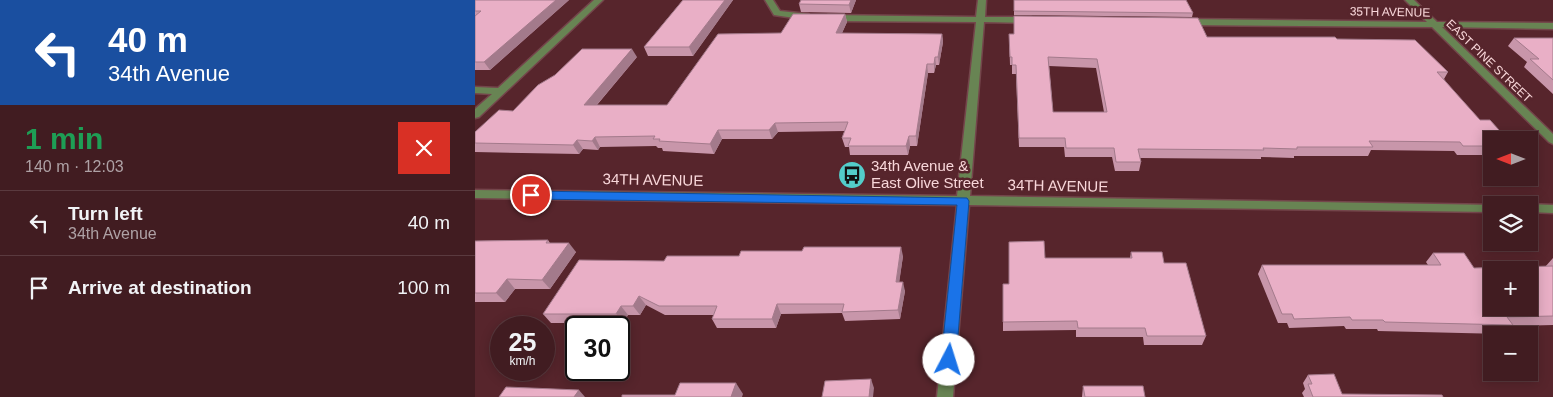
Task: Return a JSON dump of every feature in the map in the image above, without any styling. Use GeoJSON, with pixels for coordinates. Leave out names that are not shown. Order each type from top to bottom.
{"type":"FeatureCollection","features":[{"type":"Feature","properties":{"kind":"street"},"geometry":{"type":"LineString","coordinates":[[475,115],[599,0]]}},
{"type":"Feature","properties":{"kind":"street"},"geometry":{"type":"LineString","coordinates":[[769,0],[777,13],[796,17],[1040,20]]}},
{"type":"Feature","properties":{"kind":"street"},"geometry":{"type":"LineString","coordinates":[[945,397],[982,0]]}},
{"type":"Feature","properties":{"kind":"street","name":"EAST PINE STREET"},"geometry":{"type":"LineString","coordinates":[[1409,0],[1553,140]]}},
{"type":"Feature","properties":{"kind":"street","name":"35TH AVENUE"},"geometry":{"type":"LineString","coordinates":[[1170,22],[1553,26]]}},
{"type":"Feature","properties":{"kind":"street"},"geometry":{"type":"LineString","coordinates":[[475,90],[501,91]]}},
{"type":"Feature","properties":{"kind":"street","name":"34TH AVENUE"},"geometry":{"type":"LineString","coordinates":[[475,194],[1483,208]]}},
{"type":"Feature","properties":{"kind":"street"},"geometry":{"type":"LineString","coordinates":[[1538,208],[1553,209]]}},
{"type":"Feature","properties":{"kind":"building"},"geometry":{"type":"Polygon","coordinates":[[[475,0],[556,0],[484,62],[475,62],[475,16],[481,11],[475,11],[475,0]]]}},
{"type":"Feature","properties":{"kind":"building"},"geometry":{"type":"Polygon","coordinates":[[[683,0],[725,0],[689,47],[644,47],[683,0]]]}},
{"type":"Feature","properties":{"kind":"building"},"geometry":{"type":"Polygon","coordinates":[[[801,0],[851,0],[849,5],[799,4],[801,0]]]}},
{"type":"Feature","properties":{"kind":"building"},"geometry":{"type":"Polygon","coordinates":[[[1014,0],[1186,0],[1193,13],[1014,11],[1014,0]]]}},
{"type":"Feature","properties":{"kind":"building"},"geometry":{"type":"Polygon","coordinates":[[[793,14],[845,14],[836,33],[942,34],[938,57],[935,57],[934,64],[927,64],[916,136],[909,136],[906,146],[848,146],[851,138],[842,138],[848,122],[775,123],[769,130],[718,130],[710,144],[659,141],[660,139],[653,139],[655,136],[595,137],[592,141],[577,140],[573,145],[475,143],[475,132],[499,110],[513,111],[538,85],[555,75],[582,49],[632,49],[584,105],[667,105],[718,34],[781,33],[793,14]]]}},
{"type":"Feature","properties":{"kind":"building"},"geometry":{"type":"Polygon","coordinates":[[[1014,16],[1198,18],[1207,37],[1335,37],[1337,39],[1415,40],[1448,72],[1437,72],[1480,120],[1490,120],[1500,131],[1483,131],[1483,146],[1463,146],[1460,142],[1369,141],[1373,147],[1263,148],[1264,150],[1138,149],[1141,162],[1116,162],[1114,148],[1066,148],[1065,138],[1019,138],[1016,65],[1012,65],[1012,57],[1010,57],[1009,34],[1014,34],[1014,16]],[[1048,57],[1053,112],[1107,112],[1097,59],[1048,57]]]}},
{"type":"Feature","properties":{"kind":"building"},"geometry":{"type":"Polygon","coordinates":[[[1514,38],[1553,38],[1553,80],[1530,59],[1539,59],[1514,38]]]}},
{"type":"Feature","properties":{"kind":"building"},"geometry":{"type":"Polygon","coordinates":[[[548,240],[546,243],[569,243],[542,280],[507,279],[496,293],[475,293],[475,241],[548,240]]]}},
{"type":"Feature","properties":{"kind":"building"},"geometry":{"type":"Polygon","coordinates":[[[1044,241],[1045,258],[1132,258],[1131,252],[1162,252],[1164,263],[1186,263],[1206,336],[1147,336],[1145,328],[1078,328],[1077,321],[1003,322],[1003,284],[1009,284],[1009,242],[1044,241]]]}},
{"type":"Feature","properties":{"kind":"building"},"geometry":{"type":"Polygon","coordinates":[[[804,247],[901,247],[896,282],[903,282],[898,310],[842,312],[844,304],[777,304],[772,319],[712,319],[717,306],[659,306],[639,296],[633,306],[621,306],[616,314],[543,314],[579,260],[664,261],[667,256],[739,256],[741,251],[802,251],[804,247]]]}},
{"type":"Feature","properties":{"kind":"building"},"geometry":{"type":"Polygon","coordinates":[[[1433,253],[1464,253],[1474,268],[1483,268],[1483,316],[1538,316],[1538,266],[1553,266],[1553,316],[1507,317],[1513,325],[1385,322],[1383,320],[1352,320],[1350,317],[1294,319],[1292,314],[1282,314],[1262,265],[1441,265],[1433,253]]]}},
{"type":"Feature","properties":{"kind":"building"},"geometry":{"type":"Polygon","coordinates":[[[1334,374],[1342,394],[1442,395],[1443,397],[1313,397],[1308,384],[1312,384],[1308,375],[1334,374]]]}},
{"type":"Feature","properties":{"kind":"building"},"geometry":{"type":"Polygon","coordinates":[[[871,379],[869,397],[822,397],[825,381],[871,379]]]}},
{"type":"Feature","properties":{"kind":"building"},"geometry":{"type":"Polygon","coordinates":[[[680,383],[736,383],[731,397],[622,397],[622,395],[675,395],[680,383]]]}},
{"type":"Feature","properties":{"kind":"building"},"geometry":{"type":"Polygon","coordinates":[[[1083,386],[1143,386],[1145,397],[1085,397],[1083,386]]]}},
{"type":"Feature","properties":{"kind":"building"},"geometry":{"type":"Polygon","coordinates":[[[506,387],[579,390],[574,397],[499,397],[506,387]]]}},
{"type":"Feature","properties":{"kind":"place","name":"34th Avenue & East Olive Street"},"geometry":{"type":"Point","coordinates":[852,175]}},
{"type":"Feature","properties":{"kind":"route"},"geometry":{"type":"LineString","coordinates":[[531,195],[963,201],[949,360]]}}]}
